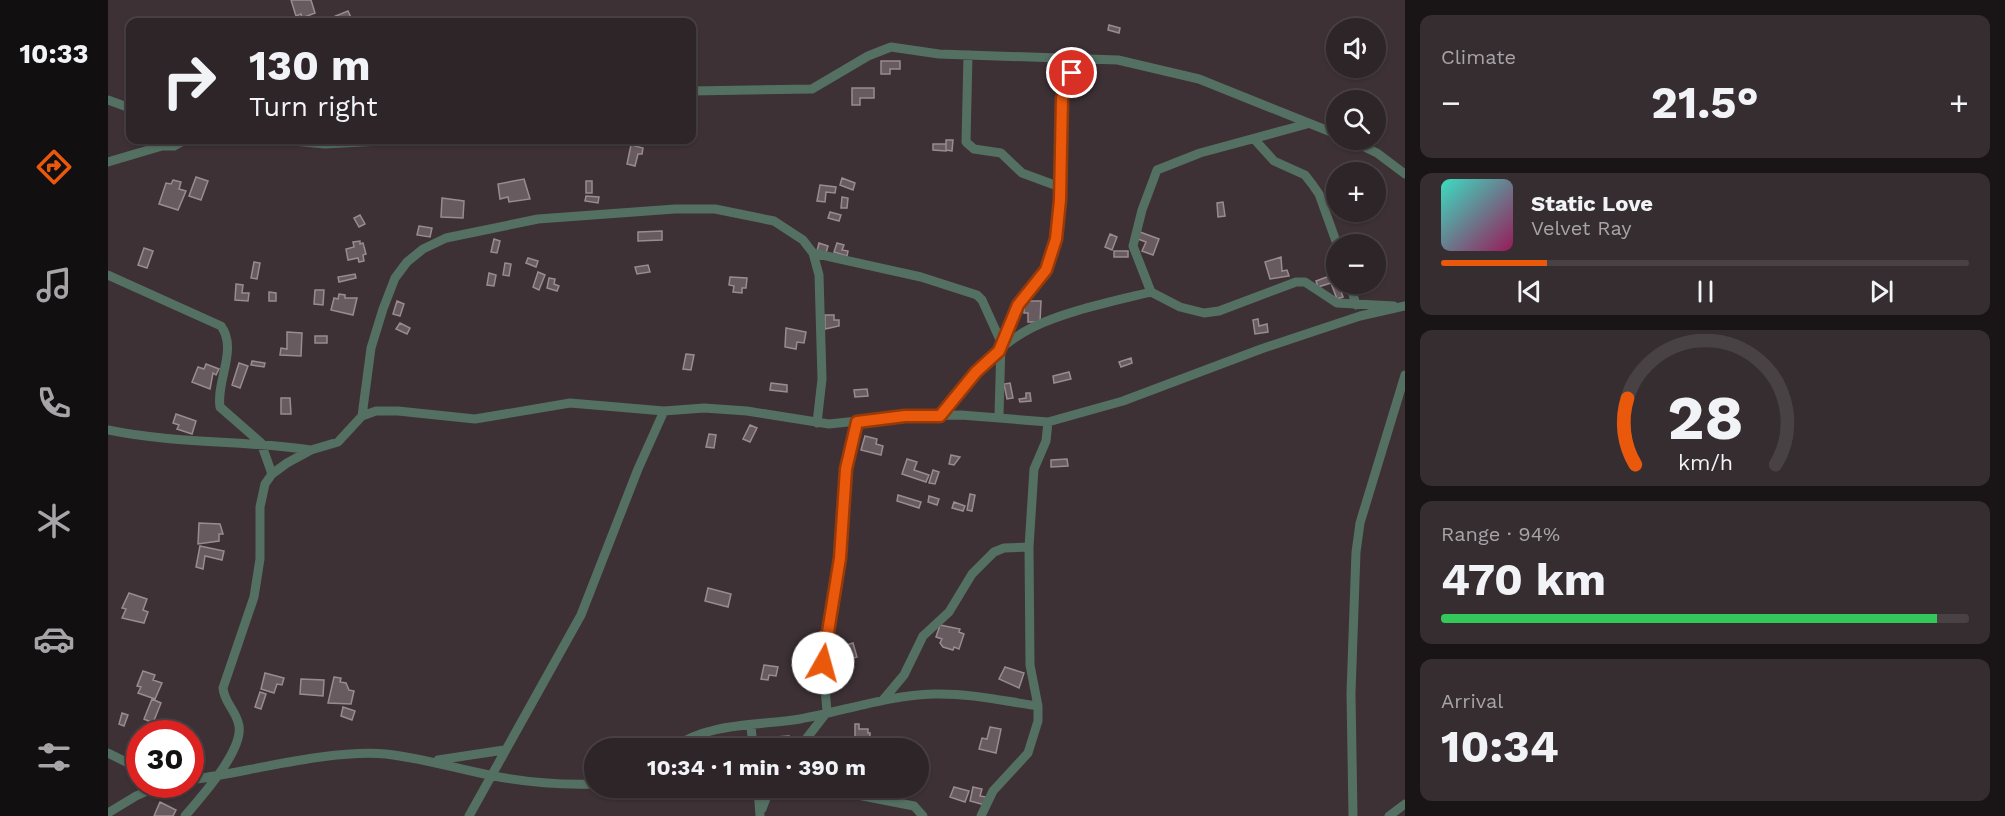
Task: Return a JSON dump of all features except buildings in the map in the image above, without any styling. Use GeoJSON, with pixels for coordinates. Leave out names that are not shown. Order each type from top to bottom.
{"type":"FeatureCollection","features":[{"type":"Feature","properties":{"kind":"street"},"geometry":{"type":"LineString","coordinates":[[696,91],[812,89],[868,56],[891,47],[932,53],[1077,61],[1118,60],[1199,79],[1326,131]]}},
{"type":"Feature","properties":{"kind":"street"},"geometry":{"type":"LineString","coordinates":[[968,55],[966,142],[974,149],[1001,153],[1022,174],[1060,187]]}},
{"type":"Feature","properties":{"kind":"street"},"geometry":{"type":"LineString","coordinates":[[1000,347],[1018,305],[1046,270],[1056,239],[1062,98],[1077,61]]}},
{"type":"Feature","properties":{"kind":"street"},"geometry":{"type":"LineString","coordinates":[[108,100],[126,107]]}},
{"type":"Feature","properties":{"kind":"street"},"geometry":{"type":"LineString","coordinates":[[1307,124],[1255,140],[1200,153],[1157,170],[1142,210],[1133,246],[1151,292],[1180,307],[1204,313],[1219,311],[1301,281],[1331,301],[1402,306]]}},
{"type":"Feature","properties":{"kind":"street"},"geometry":{"type":"LineString","coordinates":[[1255,140],[1274,161],[1305,175],[1312,183],[1319,194],[1333,234]]}},
{"type":"Feature","properties":{"kind":"street"},"geometry":{"type":"LineString","coordinates":[[108,162],[157,144]]}},
{"type":"Feature","properties":{"kind":"street"},"geometry":{"type":"LineString","coordinates":[[1371,150],[1405,174]]}},
{"type":"Feature","properties":{"kind":"street"},"geometry":{"type":"LineString","coordinates":[[362,416],[371,348],[382,309],[395,278],[407,262],[423,249],[446,238],[503,225],[569,216],[675,209],[715,209],[774,221],[803,240],[813,253],[819,275],[822,379],[817,423]]}},
{"type":"Feature","properties":{"kind":"street"},"geometry":{"type":"LineString","coordinates":[[813,253],[921,277],[977,295],[982,300],[1000,347],[999,416]]}},
{"type":"Feature","properties":{"kind":"street"},"geometry":{"type":"LineString","coordinates":[[108,275],[221,326],[228,340],[219,392],[220,406],[261,443],[272,474]]}},
{"type":"Feature","properties":{"kind":"street"},"geometry":{"type":"LineString","coordinates":[[940,416],[1000,347],[1026,330],[1151,292]]}},
{"type":"Feature","properties":{"kind":"street"},"geometry":{"type":"LineString","coordinates":[[1353,294],[1360,316]]}},
{"type":"Feature","properties":{"kind":"street"},"geometry":{"type":"LineString","coordinates":[[185,816],[219,776],[239,736],[237,718],[226,702],[223,688],[254,597],[260,559],[261,495],[272,474],[311,450],[338,441],[362,416],[376,411],[398,411],[475,419],[570,403],[664,411],[704,408],[747,411],[817,423],[857,422],[905,416],[999,416],[1048,422],[1123,401],[1261,349],[1360,316],[1402,306]]}},
{"type":"Feature","properties":{"kind":"street"},"geometry":{"type":"LineString","coordinates":[[1353,816],[1350,693],[1356,552],[1360,523],[1405,375]]}},
{"type":"Feature","properties":{"kind":"street"},"geometry":{"type":"LineString","coordinates":[[469,816],[581,615],[638,469],[664,411]]}},
{"type":"Feature","properties":{"kind":"street"},"geometry":{"type":"LineString","coordinates":[[807,738],[827,712],[823,663],[837,580],[846,469],[857,422]]}},
{"type":"Feature","properties":{"kind":"street"},"geometry":{"type":"LineString","coordinates":[[981,816],[993,792],[1028,753],[1036,735],[1038,706],[1030,665],[1029,547],[1034,469],[1046,441],[1048,422]]}},
{"type":"Feature","properties":{"kind":"street"},"geometry":{"type":"LineString","coordinates":[[108,430],[167,439],[261,443],[311,450]]}},
{"type":"Feature","properties":{"kind":"street"},"geometry":{"type":"LineString","coordinates":[[883,700],[904,675],[923,636],[949,612],[972,574],[994,552],[1004,548],[1029,547]]}},
{"type":"Feature","properties":{"kind":"street"},"geometry":{"type":"LineString","coordinates":[[692,738],[883,700],[934,694],[966,695],[1038,706]]}},
{"type":"Feature","properties":{"kind":"street"},"geometry":{"type":"LineString","coordinates":[[751,726],[752,738]]}},
{"type":"Feature","properties":{"kind":"street"},"geometry":{"type":"LineString","coordinates":[[434,761],[504,750]]}},
{"type":"Feature","properties":{"kind":"street"},"geometry":{"type":"LineString","coordinates":[[108,753],[126,762]]}},
{"type":"Feature","properties":{"kind":"street"},"geometry":{"type":"LineString","coordinates":[[204,778],[333,757],[383,754],[434,761],[490,775],[568,785],[584,784]]}},
{"type":"Feature","properties":{"kind":"street"},"geometry":{"type":"LineString","coordinates":[[109,814],[133,798]]}},
{"type":"Feature","properties":{"kind":"street"},"geometry":{"type":"LineString","coordinates":[[759,798],[761,813]]}},
{"type":"Feature","properties":{"kind":"street"},"geometry":{"type":"LineString","coordinates":[[761,813],[766,798]]}},
{"type":"Feature","properties":{"kind":"street"},"geometry":{"type":"LineString","coordinates":[[873,798],[914,806],[923,816]]}},
{"type":"Feature","properties":{"kind":"street"},"geometry":{"type":"LineString","coordinates":[[1389,816],[1405,804]]}},
{"type":"Feature","properties":{"kind":"route"},"geometry":{"type":"LineString","coordinates":[[823,663],[840,558],[846,469],[857,422],[905,416],[940,416],[976,372],[999,351],[1007,326],[1018,305],[1046,270],[1056,239],[1062,148],[1061,107],[1066,85],[1072,73]]}}]}
